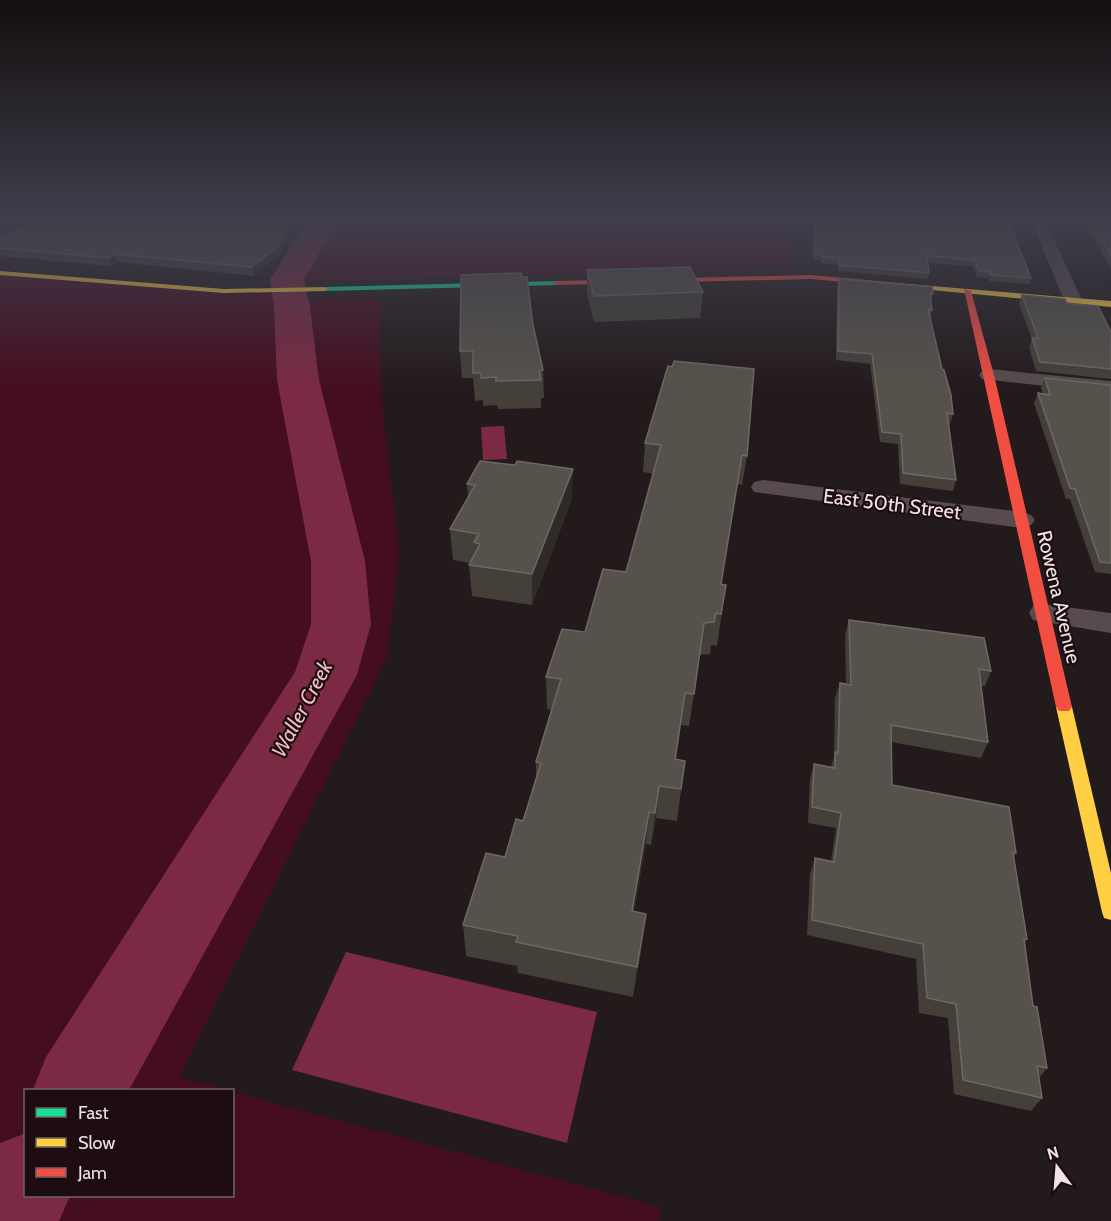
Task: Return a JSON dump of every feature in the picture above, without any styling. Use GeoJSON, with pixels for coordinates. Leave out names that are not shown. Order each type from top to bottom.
{"type":"FeatureCollection","features":[{"type":"Feature","properties":{"kind":"main road"},"geometry":{"type":"LineString","coordinates":[[49,277],[196,289],[263,291],[753,277]]}},
{"type":"Feature","properties":{"kind":"main road"},"geometry":{"type":"LineString","coordinates":[[801,277],[1111,304]]}},
{"type":"Feature","properties":{"kind":"main road","name":"Rowena Avenue"},"geometry":{"type":"LineString","coordinates":[[967,291],[989,375],[1111,912]]}},
{"type":"Feature","properties":{"kind":"street"},"geometry":{"type":"LineString","coordinates":[[1062,277],[1072,300]]}},
{"type":"Feature","properties":{"kind":"street"},"geometry":{"type":"LineString","coordinates":[[989,375],[1111,387]]}},
{"type":"Feature","properties":{"kind":"street","name":"East 50th Street"},"geometry":{"type":"LineString","coordinates":[[763,487],[1022,520]]}},
{"type":"Feature","properties":{"kind":"street"},"geometry":{"type":"LineString","coordinates":[[1043,613],[1111,623]]}},
{"type":"Feature","properties":{"kind":"shaded area"},"geometry":{"type":"Polygon","coordinates":[[[0,277],[49,277],[196,289],[314,289],[302,299],[372,298],[382,307],[379,342],[383,414],[399,552],[387,658],[179,1077],[225,1089],[24,1089],[24,1197],[234,1197],[234,1092],[661,1207],[659,1221],[0,1221],[0,277]]]}},
{"type":"Feature","properties":{"kind":"shaded area"},"geometry":{"type":"Polygon","coordinates":[[[279,277],[448,277],[276,282],[279,277]]]}},
{"type":"Feature","properties":{"kind":"shaded area"},"geometry":{"type":"Polygon","coordinates":[[[504,426],[507,459],[483,460],[481,427],[504,426]]]}},
{"type":"Feature","properties":{"kind":"shaded area"},"geometry":{"type":"Polygon","coordinates":[[[346,952],[597,1012],[567,1143],[292,1070],[346,952]]]}},
{"type":"Feature","properties":{"kind":"building"},"geometry":{"type":"Polygon","coordinates":[[[461,277],[527,277],[533,325],[543,370],[539,371],[541,380],[496,381],[496,377],[481,378],[481,373],[473,373],[473,351],[460,351],[461,277]]]}},
{"type":"Feature","properties":{"kind":"building"},"geometry":{"type":"Polygon","coordinates":[[[589,277],[695,277],[703,292],[594,296],[589,277]]]}},
{"type":"Feature","properties":{"kind":"building"},"geometry":{"type":"Polygon","coordinates":[[[839,279],[932,287],[933,294],[930,294],[932,310],[928,309],[942,369],[951,395],[953,414],[947,413],[956,480],[903,473],[901,434],[882,432],[872,354],[838,351],[839,279]]]}},
{"type":"Feature","properties":{"kind":"building"},"geometry":{"type":"Polygon","coordinates":[[[1022,295],[1065,299],[1067,303],[1098,306],[1111,332],[1111,369],[1040,362],[1032,338],[1038,338],[1022,295]]]}},
{"type":"Feature","properties":{"kind":"building"},"geometry":{"type":"Polygon","coordinates":[[[674,361],[754,369],[747,456],[742,455],[721,584],[726,585],[721,614],[716,613],[714,622],[704,623],[694,694],[685,693],[675,759],[685,761],[681,789],[659,786],[655,813],[649,812],[632,911],[646,914],[637,967],[516,942],[518,936],[463,925],[486,853],[505,857],[516,819],[523,821],[541,763],[536,762],[561,679],[546,677],[562,629],[585,632],[603,569],[626,572],[661,445],[645,443],[668,366],[672,367],[674,361]]]}},
{"type":"Feature","properties":{"kind":"building"},"geometry":{"type":"Polygon","coordinates":[[[1045,378],[1111,385],[1111,563],[1100,562],[1075,489],[1070,488],[1038,393],[1050,395],[1045,378]]]}},
{"type":"Feature","properties":{"kind":"building"},"geometry":{"type":"Polygon","coordinates":[[[480,461],[515,465],[517,461],[573,469],[532,574],[469,565],[480,544],[474,542],[479,534],[450,529],[475,485],[467,484],[480,461]]]}},
{"type":"Feature","properties":{"kind":"building"},"geometry":{"type":"Polygon","coordinates":[[[849,620],[984,638],[991,671],[979,669],[988,742],[891,725],[892,785],[1009,807],[1016,853],[1013,853],[1027,939],[1024,939],[1033,1006],[1037,1007],[1047,1068],[1037,1066],[1042,1098],[963,1080],[956,1004],[927,998],[923,944],[812,920],[815,858],[834,862],[841,813],[812,807],[814,764],[835,768],[835,752],[838,753],[840,683],[851,685],[849,620]]]}},
{"type":"Feature","properties":{"kind":"waterway","name":"Waller Creek"},"geometry":{"type":"LineString","coordinates":[[80,1089],[325,675],[341,624],[338,561],[298,380],[292,307],[287,280],[289,277]]}},
{"type":"Feature","properties":{"kind":"waterway","name":"Waller Creek"},"geometry":{"type":"LineString","coordinates":[[2,1221],[24,1185]]}},
{"type":"Feature","properties":{"kind":"traffic: fast"},"geometry":{"type":"LineString","coordinates":[[324,289],[557,283]]}},
{"type":"Feature","properties":{"kind":"traffic: slow"},"geometry":{"type":"LineString","coordinates":[[50,277],[224,291],[324,289]]}},
{"type":"Feature","properties":{"kind":"traffic: slow"},"geometry":{"type":"LineString","coordinates":[[900,285],[1111,304]]}},
{"type":"Feature","properties":{"kind":"traffic: slow"},"geometry":{"type":"LineString","coordinates":[[1064,707],[1111,912]]}},
{"type":"Feature","properties":{"kind":"traffic: jam"},"geometry":{"type":"LineString","coordinates":[[557,283],[811,277],[900,285]]}},
{"type":"Feature","properties":{"kind":"traffic: jam"},"geometry":{"type":"LineString","coordinates":[[967,291],[989,375],[1064,707]]}}]}
